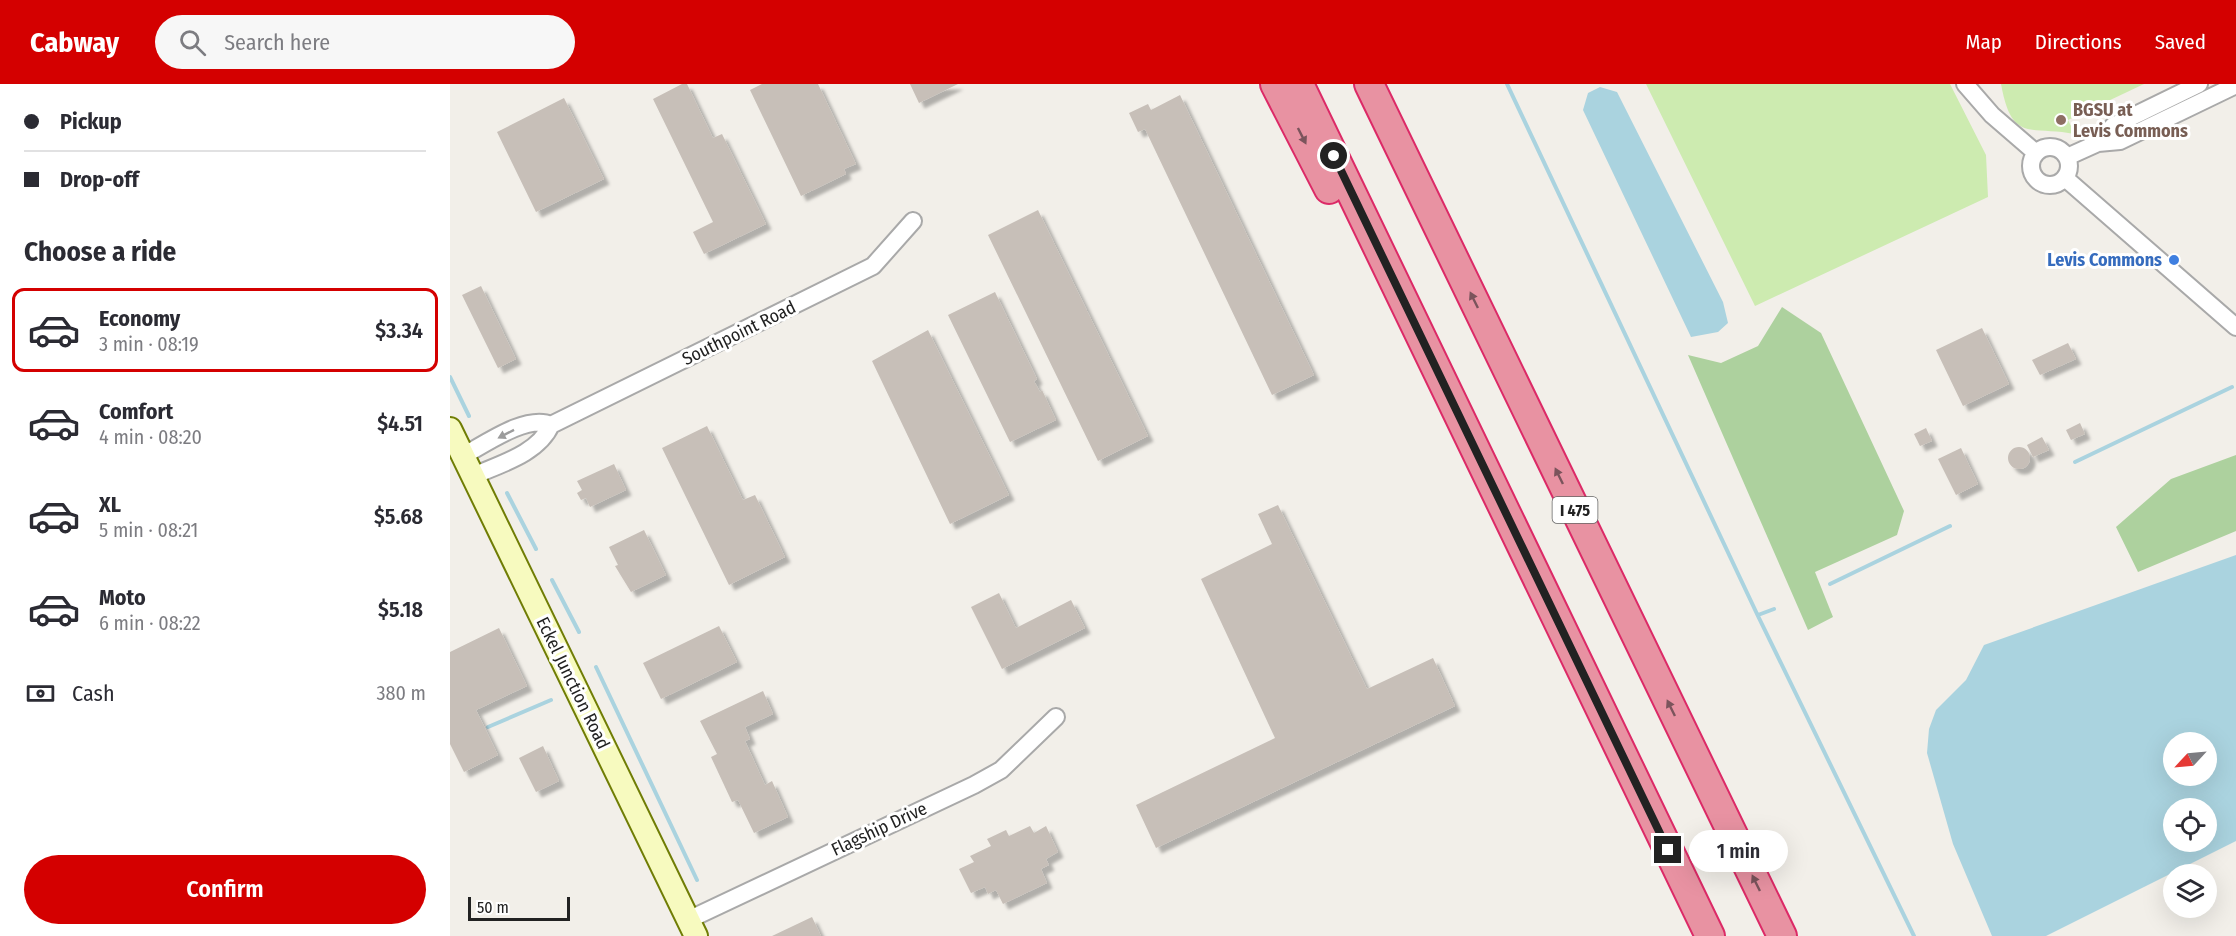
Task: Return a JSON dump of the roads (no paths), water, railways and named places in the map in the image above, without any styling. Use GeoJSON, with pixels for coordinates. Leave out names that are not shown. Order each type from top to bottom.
{"type":"FeatureCollection","features":[{"type":"Feature","properties":{"kind":"highway"},"geometry":{"type":"LineString","coordinates":[[1275,84],[1349,227],[1522,548]]}},
{"type":"Feature","properties":{"kind":"highway"},"geometry":{"type":"LineString","coordinates":[[1299,84],[1710,936]]}},
{"type":"Feature","properties":{"kind":"highway","name":"I 475"},"geometry":{"type":"LineString","coordinates":[[1370,84],[1782,936]]}},
{"type":"Feature","properties":{"kind":"street"},"geometry":{"type":"LineString","coordinates":[[1965,84],[1992,115],[2036,153]]}},
{"type":"Feature","properties":{"kind":"street"},"geometry":{"type":"LineString","coordinates":[[2098,143],[2113,126],[2199,84]]}},
{"type":"Feature","properties":{"kind":"street"},"geometry":{"type":"LineString","coordinates":[[2067,157],[2098,143],[2120,141],[2236,85]]}},
{"type":"Feature","properties":{"kind":"street"},"geometry":{"type":"LineString","coordinates":[[2054,147],[2067,157],[2069,168],[2065,178],[2052,185],[2037,180],[2031,167],[2036,153],[2042,148],[2054,147]]}},
{"type":"Feature","properties":{"kind":"street"},"geometry":{"type":"LineString","coordinates":[[2065,178],[2236,327]]}},
{"type":"Feature","properties":{"kind":"street","name":"Southpoint Road"},"geometry":{"type":"LineString","coordinates":[[473,476],[531,448],[546,435],[551,425],[873,266],[913,221]]}},
{"type":"Feature","properties":{"kind":"street","name":"Southpoint Road"},"geometry":{"type":"LineString","coordinates":[[463,456],[522,425],[538,422],[551,425]]}},
{"type":"Feature","properties":{"kind":"street","name":"Eckel Junction Road"},"geometry":{"type":"LineString","coordinates":[[450,429],[692,928]]}},
{"type":"Feature","properties":{"kind":"street","name":"Flagship Drive"},"geometry":{"type":"LineString","coordinates":[[692,928],[1001,770],[1056,717]]}},
{"type":"Feature","properties":{"kind":"water"},"geometry":{"type":"Polygon","coordinates":[[[1600,87],[1617,92],[1723,302],[1728,323],[1718,332],[1691,337],[1583,110],[1588,93],[1600,87]]]}},
{"type":"Feature","properties":{"kind":"water"},"geometry":{"type":"Polygon","coordinates":[[[2236,555],[2236,841],[2217,850],[2217,798],[2163,798],[2163,852],[2214,852],[2190,864],[2163,864],[2163,878],[2046,936],[1992,936],[1953,844],[1927,753],[1929,729],[1936,710],[1966,680],[1984,645],[2236,555]]]}},
{"type":"Feature","properties":{"kind":"waterway"},"geometry":{"type":"LineString","coordinates":[[1507,84],[1758,616],[1914,936]]}},
{"type":"Feature","properties":{"kind":"waterway"},"geometry":{"type":"LineString","coordinates":[[450,377],[469,416]]}},
{"type":"Feature","properties":{"kind":"waterway"},"geometry":{"type":"LineString","coordinates":[[2075,462],[2232,387]]}},
{"type":"Feature","properties":{"kind":"waterway"},"geometry":{"type":"LineString","coordinates":[[507,493],[536,549]]}},
{"type":"Feature","properties":{"kind":"waterway"},"geometry":{"type":"LineString","coordinates":[[1830,584],[1950,526]]}},
{"type":"Feature","properties":{"kind":"waterway"},"geometry":{"type":"LineString","coordinates":[[552,580],[579,632]]}},
{"type":"Feature","properties":{"kind":"waterway"},"geometry":{"type":"LineString","coordinates":[[1758,615],[1774,609]]}},
{"type":"Feature","properties":{"kind":"waterway"},"geometry":{"type":"LineString","coordinates":[[596,667],[697,880]]}},
{"type":"Feature","properties":{"kind":"waterway"},"geometry":{"type":"LineString","coordinates":[[488,727],[551,700]]}},
{"type":"Feature","properties":{"kind":"place","name":"BGSU at Levis Commons"},"geometry":{"type":"Point","coordinates":[2061,120]}},
{"type":"Feature","properties":{"kind":"place","name":"Levis Commons"},"geometry":{"type":"Point","coordinates":[2174,260]}}]}
